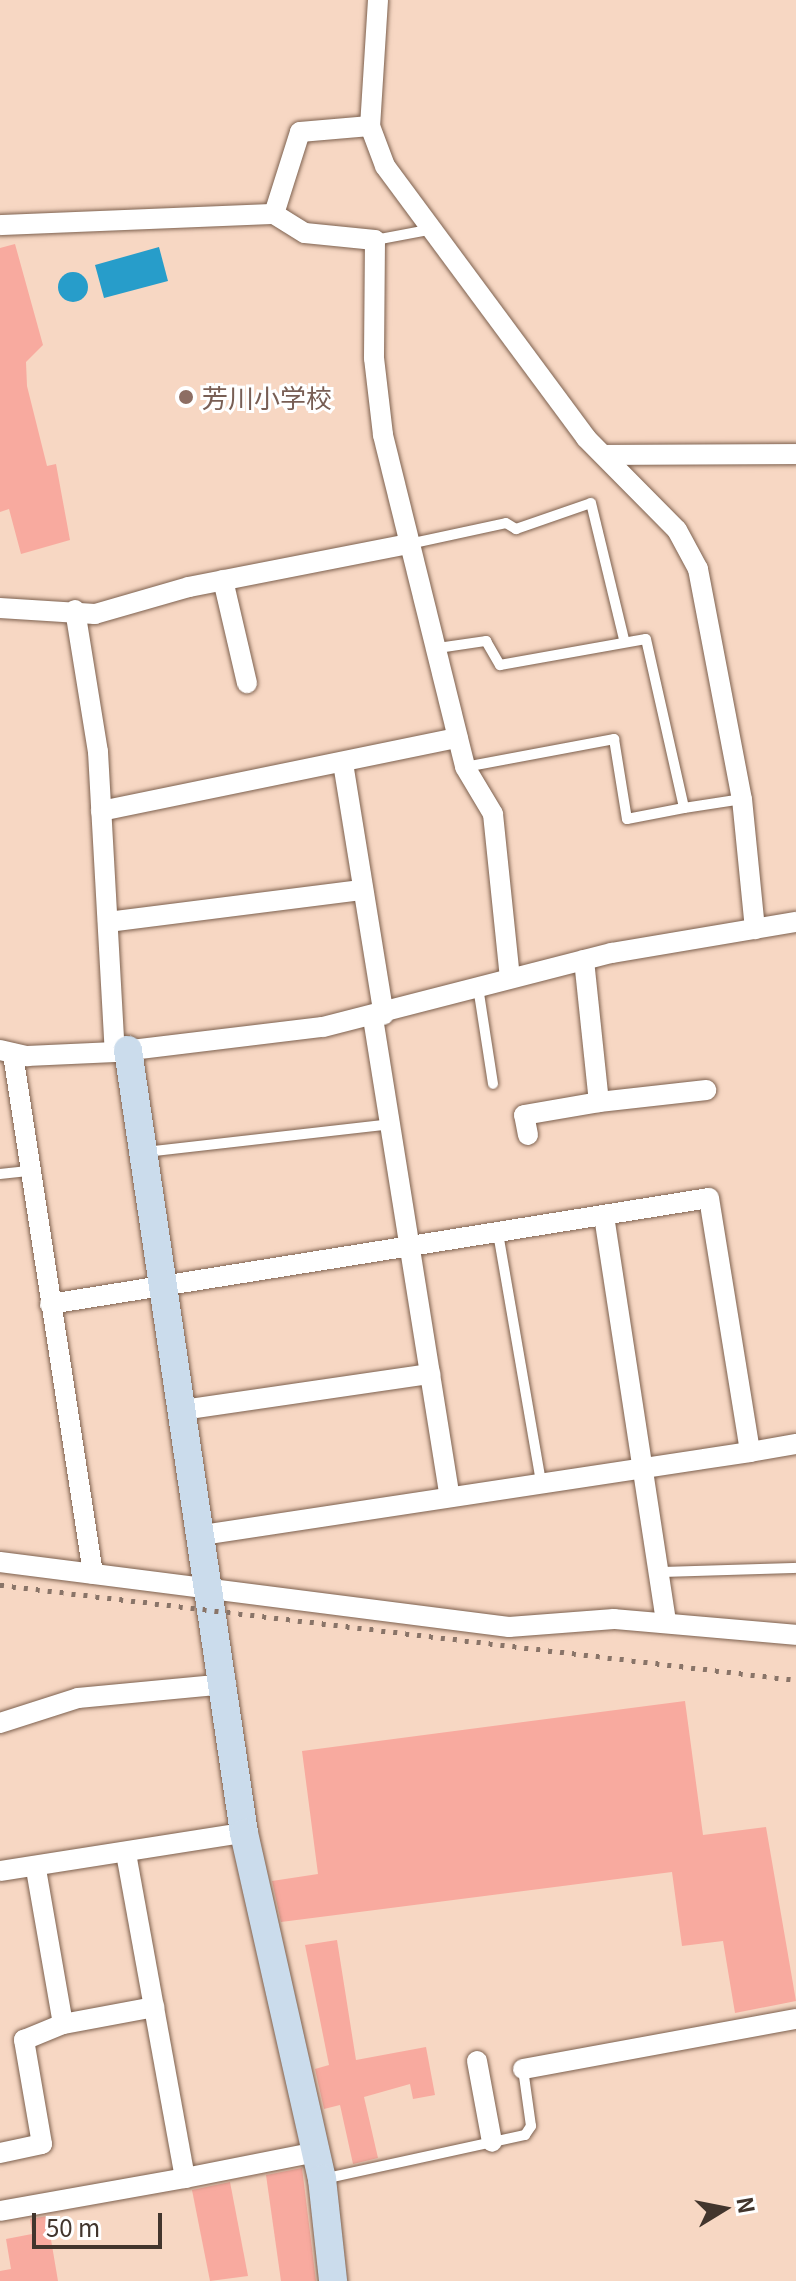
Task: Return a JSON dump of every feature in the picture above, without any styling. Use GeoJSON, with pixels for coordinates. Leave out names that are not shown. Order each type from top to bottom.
{"type":"FeatureCollection","features":[{"type":"Feature","properties":{"kind":"street"},"geometry":{"type":"LineString","coordinates":[[378,0],[370,126],[385,166],[414,199],[428,230],[604,455],[677,530],[698,569],[742,799],[755,929]]}},
{"type":"Feature","properties":{"kind":"street"},"geometry":{"type":"LineString","coordinates":[[274,214],[300,132],[370,126]]}},
{"type":"Feature","properties":{"kind":"street"},"geometry":{"type":"LineString","coordinates":[[0,225],[274,214],[305,233],[375,240],[374,358],[409,544],[438,648],[465,767],[493,814],[510,978]]}},
{"type":"Feature","properties":{"kind":"street"},"geometry":{"type":"LineString","coordinates":[[604,455],[796,454]]}},
{"type":"Feature","properties":{"kind":"street"},"geometry":{"type":"LineString","coordinates":[[0,608],[75,610],[95,614],[223,580],[409,544]]}},
{"type":"Feature","properties":{"kind":"street"},"geometry":{"type":"LineString","coordinates":[[223,580],[247,683]]}},
{"type":"Feature","properties":{"kind":"street"},"geometry":{"type":"LineString","coordinates":[[75,610],[101,811],[108,922],[122,1051],[165,1287],[212,1588],[244,1833],[319,2166],[333,2281]]}},
{"type":"Feature","properties":{"kind":"street"},"geometry":{"type":"LineString","coordinates":[[101,811],[458,738]]}},
{"type":"Feature","properties":{"kind":"street"},"geometry":{"type":"LineString","coordinates":[[343,763],[363,890],[391,1124],[450,1497]]}},
{"type":"Feature","properties":{"kind":"street"},"geometry":{"type":"LineString","coordinates":[[108,922],[363,890]]}},
{"type":"Feature","properties":{"kind":"street"},"geometry":{"type":"LineString","coordinates":[[93,1574],[6,1052],[122,1051],[379,1017],[510,978],[584,960],[796,922]]}},
{"type":"Feature","properties":{"kind":"street"},"geometry":{"type":"LineString","coordinates":[[584,960],[599,1102]]}},
{"type":"Feature","properties":{"kind":"street"},"geometry":{"type":"LineString","coordinates":[[528,1135],[524,1115],[599,1102],[706,1090]]}},
{"type":"Feature","properties":{"kind":"street"},"geometry":{"type":"LineString","coordinates":[[50,1304],[709,1198],[750,1452]]}},
{"type":"Feature","properties":{"kind":"street"},"geometry":{"type":"LineString","coordinates":[[604,1216],[666,1622]]}},
{"type":"Feature","properties":{"kind":"street"},"geometry":{"type":"LineString","coordinates":[[183,1410],[430,1374]]}},
{"type":"Feature","properties":{"kind":"street"},"geometry":{"type":"LineString","coordinates":[[203,1535],[796,1444]]}},
{"type":"Feature","properties":{"kind":"street"},"geometry":{"type":"LineString","coordinates":[[0,1562],[509,1627],[666,1622],[796,1635]]}},
{"type":"Feature","properties":{"kind":"street"},"geometry":{"type":"LineString","coordinates":[[0,1723],[78,1698],[226,1684]]}},
{"type":"Feature","properties":{"kind":"street"},"geometry":{"type":"LineString","coordinates":[[0,1871],[36,1870],[244,1833]]}},
{"type":"Feature","properties":{"kind":"street"},"geometry":{"type":"LineString","coordinates":[[126,1853],[185,2178]]}},
{"type":"Feature","properties":{"kind":"street"},"geometry":{"type":"LineString","coordinates":[[36,1870],[63,2024]]}},
{"type":"Feature","properties":{"kind":"street"},"geometry":{"type":"LineString","coordinates":[[0,2153],[42,2144],[24,2040],[63,2024],[154,2007]]}},
{"type":"Feature","properties":{"kind":"street"},"geometry":{"type":"LineString","coordinates":[[523,2069],[796,2019]]}},
{"type":"Feature","properties":{"kind":"street"},"geometry":{"type":"LineString","coordinates":[[477,2061],[492,2142]]}},
{"type":"Feature","properties":{"kind":"street"},"geometry":{"type":"LineString","coordinates":[[0,2211],[185,2178],[319,2166]]}},
{"type":"Feature","properties":{"kind":"lane"},"geometry":{"type":"LineString","coordinates":[[375,240],[428,230]]}},
{"type":"Feature","properties":{"kind":"lane"},"geometry":{"type":"LineString","coordinates":[[409,544],[506,523],[516,529],[591,503],[624,639]]}},
{"type":"Feature","properties":{"kind":"lane"},"geometry":{"type":"LineString","coordinates":[[438,648],[486,641],[500,665],[624,639],[646,639],[684,808]]}},
{"type":"Feature","properties":{"kind":"lane"},"geometry":{"type":"LineString","coordinates":[[465,767],[614,739],[627,819],[742,799]]}},
{"type":"Feature","properties":{"kind":"lane"},"geometry":{"type":"LineString","coordinates":[[478,987],[493,1084]]}},
{"type":"Feature","properties":{"kind":"lane"},"geometry":{"type":"LineString","coordinates":[[142,1152],[391,1124]]}},
{"type":"Feature","properties":{"kind":"lane"},"geometry":{"type":"LineString","coordinates":[[0,1174],[28,1171]]}},
{"type":"Feature","properties":{"kind":"lane"},"geometry":{"type":"LineString","coordinates":[[498,1233],[541,1482]]}},
{"type":"Feature","properties":{"kind":"lane"},"geometry":{"type":"LineString","coordinates":[[659,1572],[796,1568]]}},
{"type":"Feature","properties":{"kind":"lane"},"geometry":{"type":"LineString","coordinates":[[319,2166],[525,2135],[531,2126],[523,2069]]}},
{"type":"Feature","properties":{"kind":"water"},"geometry":{"type":"Polygon","coordinates":[[[159,247],[168,281],[104,298],[95,265],[159,247]]]}},
{"type":"Feature","properties":{"kind":"water"},"geometry":{"type":"Polygon","coordinates":[[[73,272],[84,276],[88,287],[84,298],[73,302],[62,298],[58,287],[62,276],[73,272]]]}},
{"type":"Feature","properties":{"kind":"building"},"geometry":{"type":"Polygon","coordinates":[[[15,244],[43,345],[26,362],[27,386],[47,466],[56,464],[70,540],[21,554],[9,509],[0,512],[0,248],[15,244]]]}},
{"type":"Feature","properties":{"kind":"building"},"geometry":{"type":"Polygon","coordinates":[[[685,1701],[703,1835],[766,1827],[796,2001],[735,2013],[723,1941],[682,1946],[672,1872],[281,1922],[272,1881],[318,1874],[302,1751],[685,1701]]]}},
{"type":"Feature","properties":{"kind":"building"},"geometry":{"type":"Polygon","coordinates":[[[337,1940],[356,2060],[426,2047],[435,2095],[413,2099],[410,2084],[364,2097],[378,2158],[353,2164],[340,2105],[324,2109],[315,2069],[329,2065],[305,1945],[337,1940]]]}},
{"type":"Feature","properties":{"kind":"building"},"geometry":{"type":"Polygon","coordinates":[[[302,2168],[316,2281],[281,2281],[266,2175],[302,2168]]]}},
{"type":"Feature","properties":{"kind":"building"},"geometry":{"type":"Polygon","coordinates":[[[230,2182],[248,2276],[210,2281],[192,2190],[230,2182]]]}},
{"type":"Feature","properties":{"kind":"building"},"geometry":{"type":"Polygon","coordinates":[[[47,2216],[58,2281],[0,2281],[0,2271],[11,2269],[6,2239],[32,2234],[30,2219],[47,2216]]]}},
{"type":"Feature","properties":{"kind":"railway"},"geometry":{"type":"LineString","coordinates":[[0,1585],[796,1680]]}},
{"type":"Feature","properties":{"kind":"place","name":"芳川小学校"},"geometry":{"type":"Point","coordinates":[186,397]}}]}
